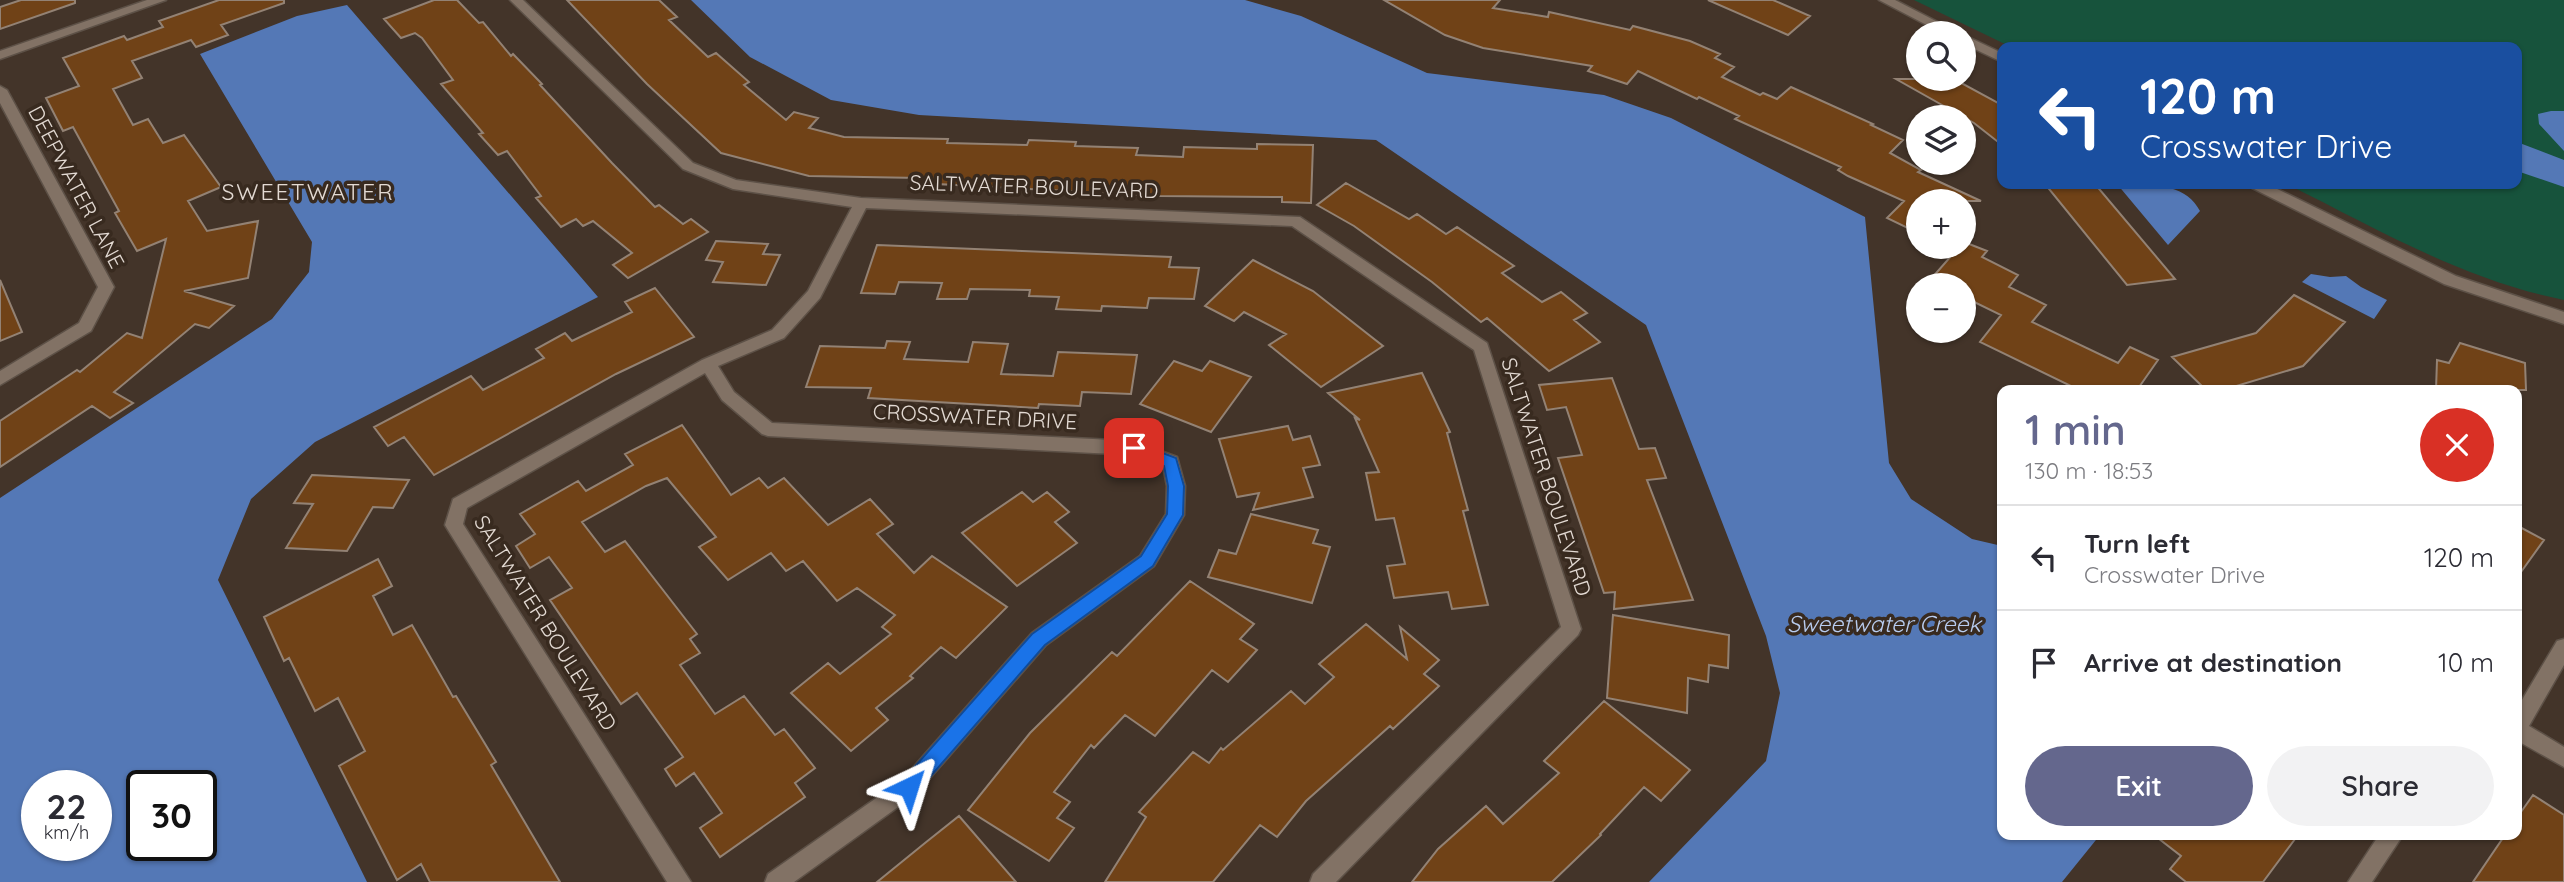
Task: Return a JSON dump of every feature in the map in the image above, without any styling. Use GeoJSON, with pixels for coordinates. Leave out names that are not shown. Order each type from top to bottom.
{"type":"FeatureCollection","features":[{"type":"Feature","properties":{"kind":"street"},"geometry":{"type":"LineString","coordinates":[[0,55],[160,0]]}},
{"type":"Feature","properties":{"kind":"street","name":"SALTWATER BOULEVARD"},"geometry":{"type":"LineString","coordinates":[[516,0],[688,166],[733,184],[861,203],[1295,221],[1481,347],[1571,629],[1321,882]]}},
{"type":"Feature","properties":{"kind":"street"},"geometry":{"type":"LineString","coordinates":[[1885,0],[1928,21]]}},
{"type":"Feature","properties":{"kind":"street"},"geometry":{"type":"LineString","coordinates":[[1976,45],[1997,56]]}},
{"type":"Feature","properties":{"kind":"street","name":"DEEPWATER LANE"},"geometry":{"type":"LineString","coordinates":[[0,90],[106,287],[85,327],[0,379]]}},
{"type":"Feature","properties":{"kind":"street"},"geometry":{"type":"LineString","coordinates":[[2265,189],[2450,280],[2564,318]]}},
{"type":"Feature","properties":{"kind":"street","name":"SALTWATER BOULEVARD"},"geometry":{"type":"LineString","coordinates":[[680,882],[454,525],[459,504],[491,483],[708,364],[778,334],[814,294],[861,203]]}},
{"type":"Feature","properties":{"kind":"street","name":"CROSSWATER DRIVE"},"geometry":{"type":"LineString","coordinates":[[708,364],[728,396],[768,429],[1134,448],[1171,462],[1176,486],[1175,515],[1147,561],[1039,639],[909,787],[776,882]]}},
{"type":"Feature","properties":{"kind":"street"},"geometry":{"type":"LineString","coordinates":[[2522,720],[2564,647]]}},
{"type":"Feature","properties":{"kind":"street"},"geometry":{"type":"LineString","coordinates":[[2522,732],[2564,758]]}},
{"type":"Feature","properties":{"kind":"street"},"geometry":{"type":"LineString","coordinates":[[2359,882],[2388,840]]}},
{"type":"Feature","properties":{"kind":"green space"},"geometry":{"type":"Polygon","coordinates":[[[1914,0],[2564,0],[2564,300],[2491,280],[2456,266],[2297,189],[2522,189],[2522,42],[2001,42],[1976,30],[1976,21],[1957,21],[1914,0]]]}},
{"type":"Feature","properties":{"kind":"water","name":"Sweetwater Creek"},"geometry":{"type":"Polygon","coordinates":[[[691,0],[1245,0],[1301,16],[1427,73],[1604,95],[1671,118],[1865,217],[1889,463],[1911,499],[1972,539],[1997,545],[1997,840],[2096,840],[2062,882],[1649,882],[1766,761],[1780,693],[1766,636],[1646,325],[1376,140],[919,115],[831,100],[750,57],[691,0]]]}},
{"type":"Feature","properties":{"kind":"water"},"geometry":{"type":"Polygon","coordinates":[[[347,5],[598,297],[315,442],[251,499],[218,580],[367,882],[0,882],[0,498],[272,319],[309,272],[312,242],[200,54],[297,16],[347,5]]]}},
{"type":"Feature","properties":{"kind":"water"},"geometry":{"type":"Polygon","coordinates":[[[2564,111],[2564,151],[2539,124],[2538,114],[2564,111]]]}},
{"type":"Feature","properties":{"kind":"water"},"geometry":{"type":"Polygon","coordinates":[[[2522,144],[2564,160],[2564,187],[2522,173],[2522,144]]]}},
{"type":"Feature","properties":{"kind":"water"},"geometry":{"type":"Polygon","coordinates":[[[2121,189],[2175,189],[2193,201],[2200,211],[2168,245],[2121,189]]]}},
{"type":"Feature","properties":{"kind":"water"},"geometry":{"type":"Polygon","coordinates":[[[2311,274],[2346,276],[2387,300],[2374,319],[2302,282],[2311,274]]]}},
{"type":"Feature","properties":{"kind":"building"},"geometry":{"type":"Polygon","coordinates":[[[21,0],[75,0],[75,3],[0,29],[0,7],[21,0]]]}},
{"type":"Feature","properties":{"kind":"building"},"geometry":{"type":"Polygon","coordinates":[[[219,0],[284,0],[284,3],[221,25],[228,35],[196,47],[191,40],[132,61],[142,78],[113,89],[133,125],[148,119],[163,143],[184,135],[221,187],[188,201],[207,231],[258,221],[248,278],[184,291],[234,306],[209,328],[195,324],[114,392],[133,403],[110,418],[92,406],[0,467],[0,421],[77,370],[80,372],[127,333],[142,338],[166,239],[137,251],[115,213],[119,211],[73,127],[63,131],[46,98],[79,86],[63,58],[124,36],[127,40],[163,27],[159,21],[219,0]]]}},
{"type":"Feature","properties":{"kind":"building"},"geometry":{"type":"Polygon","coordinates":[[[434,0],[457,0],[479,23],[483,22],[511,56],[513,54],[542,84],[540,85],[655,207],[659,205],[683,224],[691,219],[708,232],[628,278],[613,265],[632,253],[593,221],[583,226],[576,219],[561,227],[536,198],[541,196],[507,151],[498,155],[441,84],[453,80],[422,38],[415,33],[401,38],[384,19],[434,0]]]}},
{"type":"Feature","properties":{"kind":"building"},"geometry":{"type":"Polygon","coordinates":[[[567,0],[659,0],[677,17],[669,20],[708,57],[716,53],[749,82],[744,85],[786,120],[794,112],[818,118],[809,128],[844,137],[948,139],[947,143],[1027,145],[1029,140],[1076,142],[1075,146],[1138,148],[1136,155],[1183,157],[1184,147],[1257,149],[1257,144],[1313,145],[1311,203],[1282,202],[1282,197],[1160,196],[918,183],[919,178],[809,176],[721,153],[647,84],[567,0]]]}},
{"type":"Feature","properties":{"kind":"building"},"geometry":{"type":"Polygon","coordinates":[[[1384,0],[1500,0],[1493,8],[1548,17],[1549,12],[1630,30],[1633,26],[1690,41],[1720,54],[1715,58],[1734,67],[1722,77],[1760,95],[1763,93],[1777,99],[1791,87],[1903,140],[1890,153],[1906,162],[1906,175],[1925,175],[1955,189],[1906,189],[1906,227],[1887,218],[1904,201],[1848,176],[1838,170],[1841,167],[1735,119],[1739,116],[1638,71],[1627,84],[1588,71],[1592,66],[1483,48],[1445,35],[1384,0]]]}},
{"type":"Feature","properties":{"kind":"building"},"geometry":{"type":"Polygon","coordinates":[[[1708,0],[1773,0],[1810,16],[1788,35],[1708,0]]]}},
{"type":"Feature","properties":{"kind":"building"},"geometry":{"type":"Polygon","coordinates":[[[1917,91],[1976,91],[1997,102],[1997,141],[1976,125],[1976,105],[1942,105],[1917,91]]]}},
{"type":"Feature","properties":{"kind":"building"},"geometry":{"type":"Polygon","coordinates":[[[1346,183],[1409,219],[1417,214],[1446,234],[1457,227],[1514,266],[1502,273],[1542,302],[1561,292],[1587,313],[1574,320],[1600,342],[1549,371],[1487,318],[1481,322],[1432,282],[1354,226],[1317,205],[1346,183]]]}},
{"type":"Feature","properties":{"kind":"building"},"geometry":{"type":"Polygon","coordinates":[[[2049,189],[2099,189],[2175,279],[2127,285],[2049,189]]]}},
{"type":"Feature","properties":{"kind":"building"},"geometry":{"type":"Polygon","coordinates":[[[716,241],[768,244],[763,254],[780,255],[766,285],[713,282],[723,262],[706,260],[716,241]]]}},
{"type":"Feature","properties":{"kind":"building"},"geometry":{"type":"Polygon","coordinates":[[[877,245],[1171,257],[1169,267],[1199,268],[1194,299],[1149,298],[1147,308],[1102,306],[1101,311],[1056,309],[1059,297],[1029,296],[1030,290],[970,289],[967,299],[937,299],[942,283],[899,282],[895,294],[861,293],[877,245]]]}},
{"type":"Feature","properties":{"kind":"building"},"geometry":{"type":"Polygon","coordinates":[[[1976,247],[1987,251],[1982,257],[2018,275],[2009,287],[2046,305],[2032,322],[2118,363],[2130,347],[2158,360],[2140,385],[2069,385],[1980,342],[2001,315],[1976,303],[1976,273],[1936,273],[1948,259],[1976,259],[1976,247]]]}},
{"type":"Feature","properties":{"kind":"building"},"geometry":{"type":"Polygon","coordinates":[[[1253,260],[1313,291],[1383,346],[1321,387],[1269,345],[1286,334],[1244,312],[1234,321],[1205,306],[1253,260]]]}},
{"type":"Feature","properties":{"kind":"building"},"geometry":{"type":"Polygon","coordinates":[[[0,280],[22,332],[0,341],[0,280]]]}},
{"type":"Feature","properties":{"kind":"building"},"geometry":{"type":"Polygon","coordinates":[[[655,288],[694,337],[616,374],[434,475],[404,437],[388,446],[374,427],[471,376],[483,390],[544,358],[536,349],[565,333],[572,341],[632,312],[625,302],[655,288]]]}},
{"type":"Feature","properties":{"kind":"building"},"geometry":{"type":"Polygon","coordinates":[[[2294,295],[2345,322],[2303,366],[2240,385],[2201,385],[2172,357],[2256,333],[2294,295]]]}},
{"type":"Feature","properties":{"kind":"building"},"geometry":{"type":"Polygon","coordinates":[[[887,341],[910,342],[904,359],[968,362],[973,342],[1008,344],[1001,374],[1053,376],[1058,352],[1137,355],[1131,394],[1082,392],[1080,406],[1039,404],[1038,408],[868,398],[871,388],[806,387],[820,346],[885,348],[887,341]]]}},
{"type":"Feature","properties":{"kind":"building"},"geometry":{"type":"Polygon","coordinates":[[[2460,343],[2525,363],[2526,390],[2522,390],[2522,385],[2436,385],[2437,360],[2449,363],[2460,343]]]}},
{"type":"Feature","properties":{"kind":"building"},"geometry":{"type":"Polygon","coordinates":[[[1174,361],[1202,371],[1210,361],[1251,377],[1211,432],[1140,404],[1174,361]]]}},
{"type":"Feature","properties":{"kind":"building"},"geometry":{"type":"Polygon","coordinates":[[[1422,373],[1450,432],[1447,433],[1468,510],[1463,511],[1488,605],[1452,609],[1448,592],[1394,598],[1387,566],[1405,564],[1394,518],[1376,520],[1366,473],[1379,472],[1355,418],[1360,420],[1328,393],[1422,373]]]}},
{"type":"Feature","properties":{"kind":"building"},"geometry":{"type":"Polygon","coordinates":[[[1612,378],[1639,449],[1655,448],[1666,478],[1647,480],[1693,600],[1614,609],[1615,592],[1604,593],[1558,458],[1582,455],[1566,407],[1547,410],[1539,385],[1612,378]]]}},
{"type":"Feature","properties":{"kind":"building"},"geometry":{"type":"Polygon","coordinates":[[[682,425],[731,495],[759,478],[768,488],[784,478],[828,525],[870,499],[893,524],[877,534],[914,573],[932,556],[1007,607],[956,658],[941,647],[910,676],[913,678],[876,708],[888,720],[851,751],[791,693],[828,663],[840,674],[891,634],[882,627],[895,615],[857,588],[837,601],[803,561],[786,571],[771,553],[728,580],[699,547],[716,537],[667,478],[646,486],[582,522],[605,552],[625,541],[697,634],[690,639],[700,653],[680,665],[715,714],[744,696],[775,735],[784,729],[815,768],[795,783],[805,797],[720,857],[700,828],[722,813],[694,773],[676,786],[665,769],[683,757],[637,693],[621,704],[550,600],[572,588],[549,557],[530,568],[516,546],[535,534],[520,514],[578,481],[586,491],[633,465],[625,454],[682,425]]]}},
{"type":"Feature","properties":{"kind":"building"},"geometry":{"type":"Polygon","coordinates":[[[1288,426],[1293,440],[1310,436],[1320,465],[1303,468],[1313,497],[1253,510],[1259,493],[1237,497],[1219,439],[1288,426]]]}},
{"type":"Feature","properties":{"kind":"building"},"geometry":{"type":"Polygon","coordinates":[[[312,475],[409,480],[393,508],[373,507],[347,551],[286,548],[313,504],[294,503],[312,475]]]}},
{"type":"Feature","properties":{"kind":"building"},"geometry":{"type":"Polygon","coordinates":[[[1022,492],[1033,502],[1047,492],[1069,512],[1055,522],[1077,543],[1017,586],[962,533],[1022,492]]]}},
{"type":"Feature","properties":{"kind":"building"},"geometry":{"type":"Polygon","coordinates":[[[1251,514],[1318,530],[1313,543],[1330,547],[1312,603],[1208,577],[1219,550],[1236,554],[1251,514]]]}},
{"type":"Feature","properties":{"kind":"building"},"geometry":{"type":"Polygon","coordinates":[[[2522,528],[2544,540],[2522,571],[2522,528]]]}},
{"type":"Feature","properties":{"kind":"building"},"geometry":{"type":"Polygon","coordinates":[[[378,559],[392,586],[373,596],[393,635],[412,625],[453,697],[456,696],[496,762],[491,765],[560,882],[430,882],[421,864],[397,880],[339,766],[365,751],[338,698],[315,711],[289,658],[284,661],[264,617],[378,559]]]}},
{"type":"Feature","properties":{"kind":"building"},"geometry":{"type":"Polygon","coordinates":[[[1190,581],[1254,624],[1240,639],[1257,650],[1228,682],[1212,670],[1155,736],[1125,715],[1094,748],[1091,745],[1054,792],[1070,802],[1057,818],[1074,828],[1049,861],[968,810],[1030,733],[1112,652],[1117,656],[1190,581]]]}},
{"type":"Feature","properties":{"kind":"building"},"geometry":{"type":"Polygon","coordinates":[[[1613,615],[1729,635],[1728,668],[1709,665],[1708,682],[1688,678],[1687,713],[1607,698],[1613,615]]]}},
{"type":"Feature","properties":{"kind":"building"},"geometry":{"type":"Polygon","coordinates":[[[1366,624],[1407,659],[1400,627],[1439,660],[1424,674],[1439,686],[1393,729],[1390,726],[1306,801],[1277,837],[1260,825],[1213,882],[1105,882],[1146,817],[1139,812],[1193,752],[1209,763],[1221,748],[1223,750],[1291,691],[1305,704],[1334,677],[1319,664],[1366,624]]]}},
{"type":"Feature","properties":{"kind":"building"},"geometry":{"type":"Polygon","coordinates":[[[1604,701],[1690,770],[1661,801],[1644,787],[1601,835],[1552,882],[1412,882],[1438,849],[1486,806],[1503,824],[1559,773],[1544,761],[1604,701]]]}},
{"type":"Feature","properties":{"kind":"building"},"geometry":{"type":"Polygon","coordinates":[[[2533,795],[2564,815],[2564,882],[2473,882],[2502,840],[2522,840],[2522,811],[2533,795]]]}},
{"type":"Feature","properties":{"kind":"building"},"geometry":{"type":"Polygon","coordinates":[[[959,816],[1016,882],[877,882],[925,843],[959,816]]]}},
{"type":"Feature","properties":{"kind":"building"},"geometry":{"type":"Polygon","coordinates":[[[2160,840],[2294,840],[2263,882],[2186,882],[2170,869],[2181,856],[2160,840]]]}},
{"type":"Feature","properties":{"kind":"district","name":"SWEETWATER"},"geometry":{"type":"Point","coordinates":[308,192]}},
{"type":"Feature","properties":{"kind":"route"},"geometry":{"type":"LineString","coordinates":[[909,787],[1039,639],[1147,561],[1175,515],[1176,486],[1171,462],[1134,448]]}}]}
